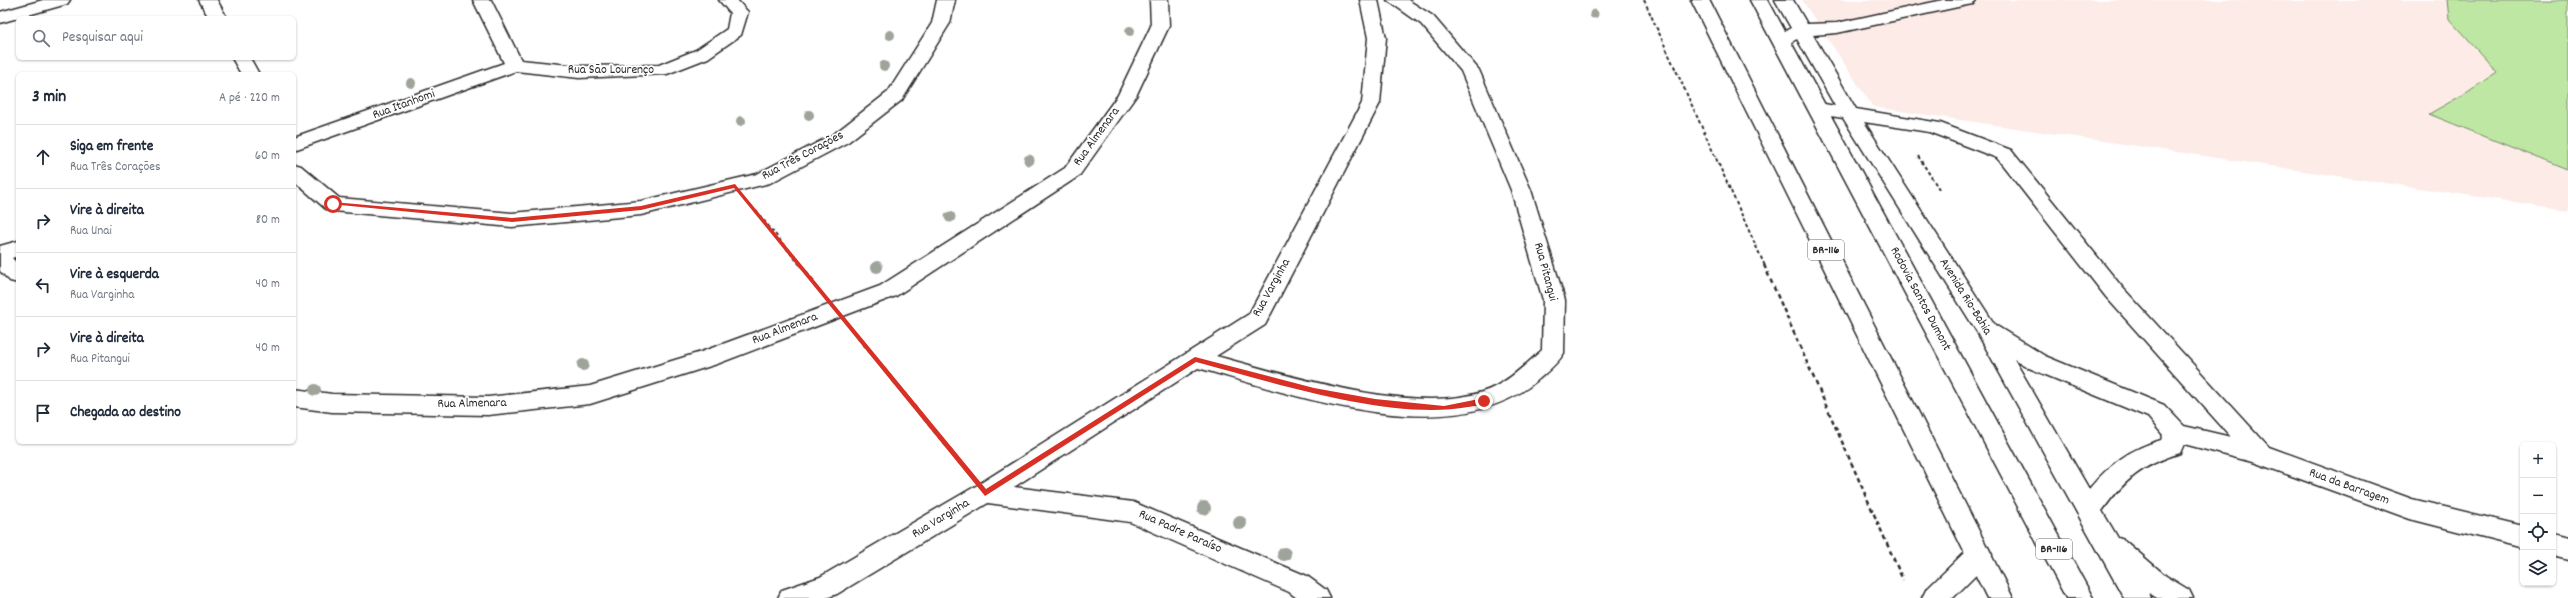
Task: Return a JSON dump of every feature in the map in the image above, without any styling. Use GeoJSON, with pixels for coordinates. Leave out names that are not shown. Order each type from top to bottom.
{"type":"FeatureCollection","features":[{"type":"Feature","properties":{"kind":"main road"},"geometry":{"type":"LineString","coordinates":[[0,18],[61,0]]}},
{"type":"Feature","properties":{"kind":"main road"},"geometry":{"type":"LineString","coordinates":[[208,0],[217,16]]}},
{"type":"Feature","properties":{"kind":"main road"},"geometry":{"type":"LineString","coordinates":[[482,0],[514,65]]}},
{"type":"Feature","properties":{"kind":"main road","name":"Rua São Lourenço"},"geometry":{"type":"LineString","coordinates":[[514,65],[579,72],[661,70],[702,54],[735,31],[739,12],[728,0]]}},
{"type":"Feature","properties":{"kind":"main road","name":"Rua Três Corações"},"geometry":{"type":"LineString","coordinates":[[296,172],[333,204],[512,220],[641,208],[763,179],[841,138],[895,96],[924,53],[941,23],[946,0]]}},
{"type":"Feature","properties":{"kind":"main road","name":"Rua Almenara"},"geometry":{"type":"LineString","coordinates":[[296,398],[332,402],[488,406],[590,395],[709,358],[888,291],[1072,172],[1128,96],[1160,26],[1159,0]]}},
{"type":"Feature","properties":{"kind":"main road","name":"Rua Varginha"},"geometry":{"type":"LineString","coordinates":[[791,598],[824,592],[985,493],[1257,319],[1371,103],[1377,38],[1369,0]]}},
{"type":"Feature","properties":{"kind":"main road","name":"Rua Pitangui"},"geometry":{"type":"LineString","coordinates":[[1195,359],[1314,390],[1375,402],[1444,409],[1484,401],[1521,383],[1553,353],[1554,300],[1521,190],[1470,70],[1427,20],[1396,0]]}},
{"type":"Feature","properties":{"kind":"main road","name":"BR-116"},"geometry":{"type":"LineString","coordinates":[[1700,0],[2000,598]]}},
{"type":"Feature","properties":{"kind":"main road","name":"Rodovia Santos Dumont"},"geometry":{"type":"LineString","coordinates":[[1759,0],[1819,109],[2080,598]]}},
{"type":"Feature","properties":{"kind":"main road","name":"Avenida Rio-Bahia"},"geometry":{"type":"LineString","coordinates":[[1784,0],[1849,113],[1986,329],[2087,511],[2138,598]]}},
{"type":"Feature","properties":{"kind":"main road"},"geometry":{"type":"LineString","coordinates":[[1782,42],[1787,37],[1802,30],[1837,28],[1967,0]]}},
{"type":"Feature","properties":{"kind":"main road"},"geometry":{"type":"LineString","coordinates":[[242,60],[249,72]]}},
{"type":"Feature","properties":{"kind":"main road","name":"Rua Itanhomi"},"geometry":{"type":"LineString","coordinates":[[296,143],[514,65]]}},
{"type":"Feature","properties":{"kind":"main road"},"geometry":{"type":"LineString","coordinates":[[1819,109],[1933,127],[2004,154],[2114,292],[2260,454]]}},
{"type":"Feature","properties":{"kind":"main road"},"geometry":{"type":"LineString","coordinates":[[0,254],[16,249]]}},
{"type":"Feature","properties":{"kind":"main road"},"geometry":{"type":"LineString","coordinates":[[0,259],[16,274]]}},
{"type":"Feature","properties":{"kind":"main road"},"geometry":{"type":"LineString","coordinates":[[1986,329],[2037,362],[2156,411],[2176,433],[2171,446],[2147,453],[2127,464],[2111,478],[2087,511]]}},
{"type":"Feature","properties":{"kind":"main road","name":"Rua da Barragem"},"geometry":{"type":"LineString","coordinates":[[2176,433],[2260,454],[2410,509],[2520,536]]}},
{"type":"Feature","properties":{"kind":"main road","name":"Rua Padre Paraíso"},"geometry":{"type":"LineString","coordinates":[[985,493],[1133,512],[1298,584],[1318,598]]}},
{"type":"Feature","properties":{"kind":"main road"},"geometry":{"type":"LineString","coordinates":[[2102,537],[2157,584],[2180,598]]}},
{"type":"Feature","properties":{"kind":"main road"},"geometry":{"type":"LineString","coordinates":[[2556,545],[2568,548]]}},
{"type":"Feature","properties":{"kind":"main road"},"geometry":{"type":"LineString","coordinates":[[1935,598],[1979,555]]}},
{"type":"Feature","properties":{"kind":"path"},"geometry":{"type":"LineString","coordinates":[[1644,0],[1738,203],[1905,584]]}},
{"type":"Feature","properties":{"kind":"path"},"geometry":{"type":"LineString","coordinates":[[735,186],[985,493]]}},
{"type":"Feature","properties":{"kind":"shaded area"},"geometry":{"type":"Polygon","coordinates":[[[1802,0],[2568,0],[2568,210],[1873,107],[1802,0]]]}},
{"type":"Feature","properties":{"kind":"green space"},"geometry":{"type":"Polygon","coordinates":[[[2447,0],[2568,0],[2568,170],[2429,114],[2466,93],[2497,72],[2449,19],[2447,0]]]}},
{"type":"Feature","properties":{"kind":"route"},"geometry":{"type":"LineString","coordinates":[[333,204],[512,220],[641,208],[735,186],[985,493],[1195,359],[1314,390],[1375,402],[1444,409],[1484,401]]}}]}
